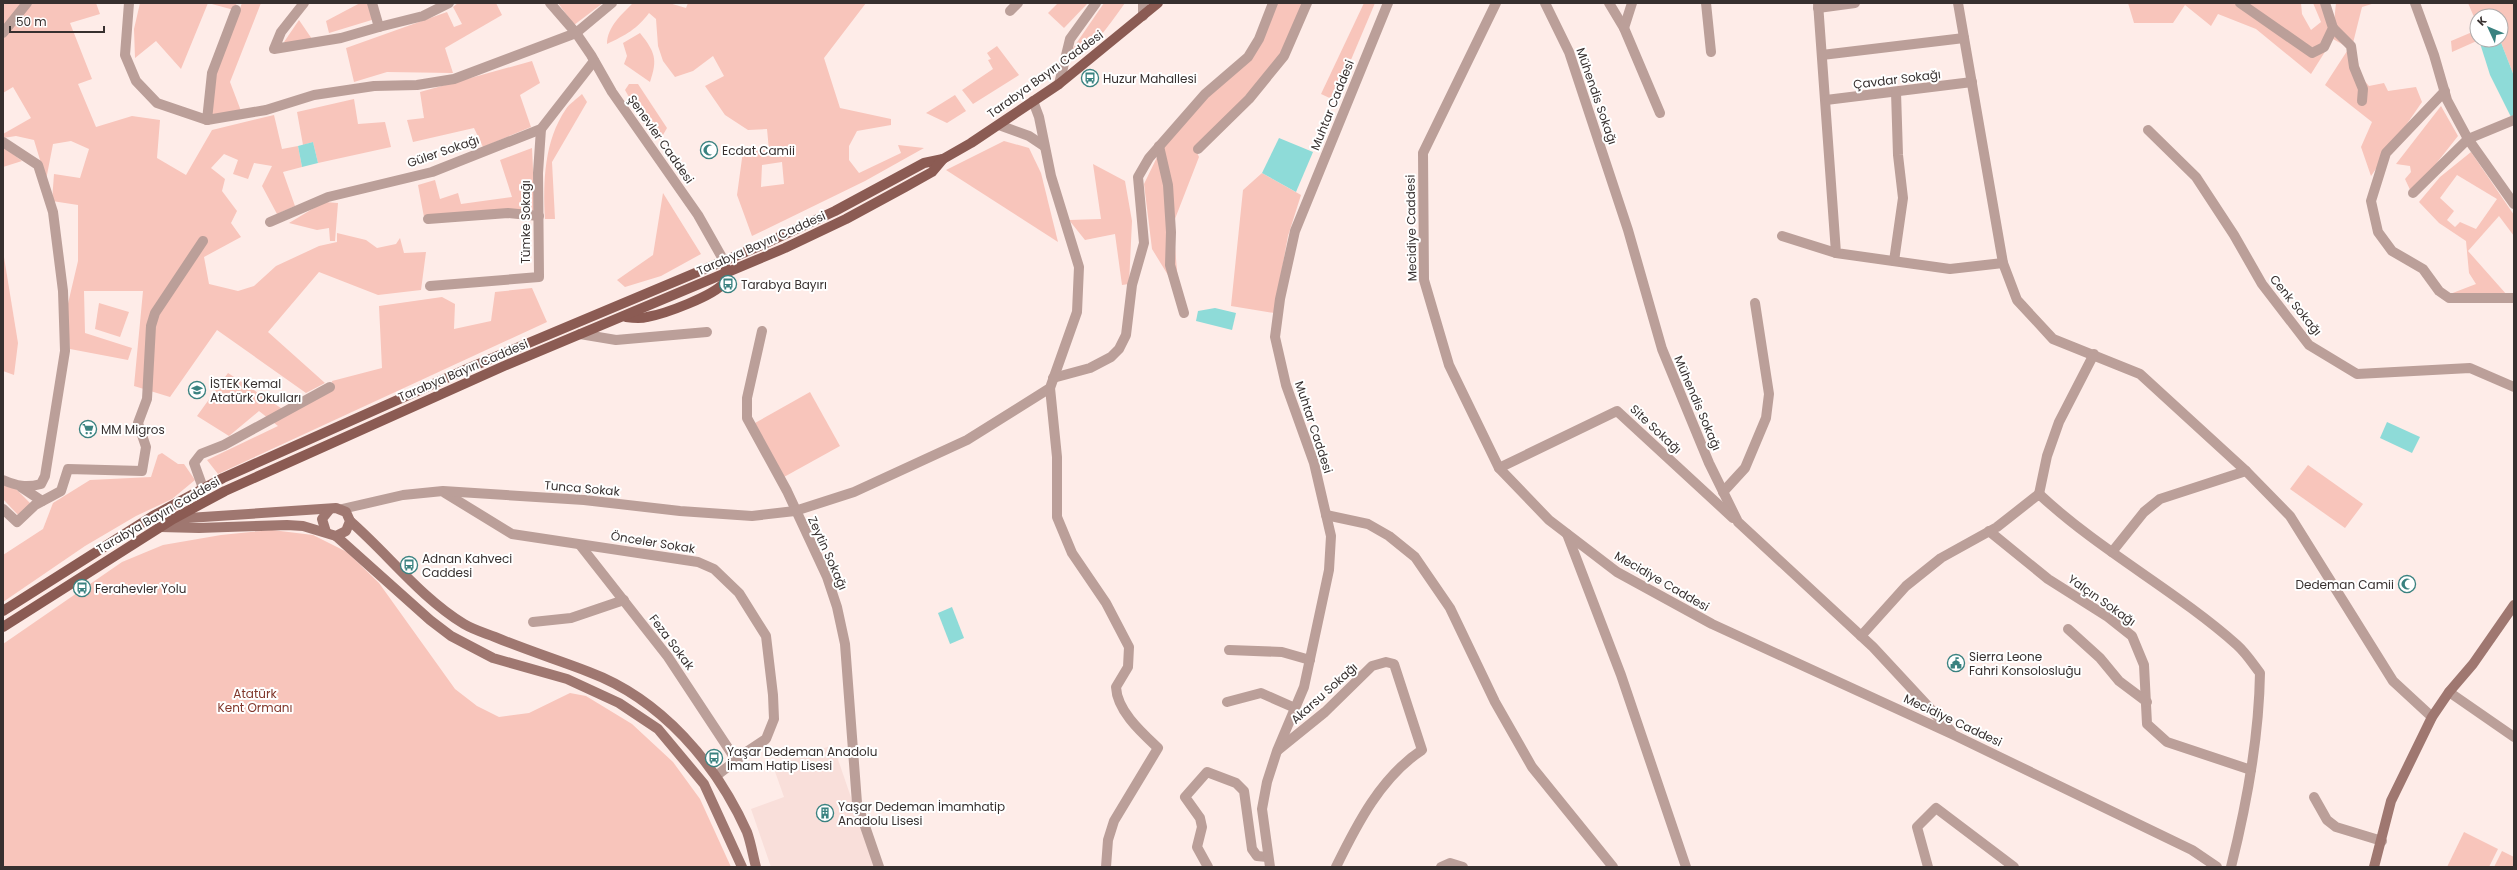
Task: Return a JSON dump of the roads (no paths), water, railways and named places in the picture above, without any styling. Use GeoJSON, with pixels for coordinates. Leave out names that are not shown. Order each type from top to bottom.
{"type":"FeatureCollection","features":[{"type":"Feature","properties":{"kind":"main road","name":"Tarabya Bayırı Caddesi"},"geometry":{"type":"LineString","coordinates":[[3,627],[160,527],[214,497],[364,427],[580,334],[623,317],[647,317],[665,312],[718,288],[724,283],[727,273],[846,219],[932,172],[943,159],[999,125],[1059,84],[1158,3]]}},
{"type":"Feature","properties":{"kind":"main road","name":"Tarabya Bayırı Caddesi"},"geometry":{"type":"LineString","coordinates":[[3,611],[153,516],[203,488],[469,368],[724,261],[835,212],[924,163],[943,159]]}},
{"type":"Feature","properties":{"kind":"main road"},"geometry":{"type":"LineString","coordinates":[[724,261],[727,273]]}},
{"type":"Feature","properties":{"kind":"main road"},"geometry":{"type":"LineString","coordinates":[[214,497],[210,502],[210,510],[220,516]]}},
{"type":"Feature","properties":{"kind":"main road"},"geometry":{"type":"LineString","coordinates":[[153,516],[173,519],[306,508],[342,509],[350,520],[376,544],[428,599],[466,625],[591,673],[635,697],[681,732],[716,776],[747,833],[756,867]]}},
{"type":"Feature","properties":{"kind":"main road"},"geometry":{"type":"LineString","coordinates":[[326,532],[322,519],[330,509]]}},
{"type":"Feature","properties":{"kind":"main road"},"geometry":{"type":"LineString","coordinates":[[336,536],[346,531],[350,520]]}},
{"type":"Feature","properties":{"kind":"main road"},"geometry":{"type":"LineString","coordinates":[[160,527],[199,528],[288,525],[326,532],[336,536],[430,620],[451,636],[493,658],[567,679],[619,703],[658,729],[704,784],[742,867]]}},
{"type":"Feature","properties":{"kind":"main road"},"geometry":{"type":"LineString","coordinates":[[2374,867],[2382,841],[2391,801],[2432,717],[2449,692],[2473,664],[2514,605]]}},
{"type":"Feature","properties":{"kind":"street"},"geometry":{"type":"LineString","coordinates":[[3,33],[27,3]]}},
{"type":"Feature","properties":{"kind":"street"},"geometry":{"type":"LineString","coordinates":[[129,3],[125,55],[136,81],[157,104],[207,120],[266,110],[314,95],[374,86],[417,85],[454,79],[576,33],[612,3]]}},
{"type":"Feature","properties":{"kind":"street"},"geometry":{"type":"LineString","coordinates":[[304,3],[281,32],[274,49],[341,38],[423,16],[449,3]]}},
{"type":"Feature","properties":{"kind":"street"},"geometry":{"type":"LineString","coordinates":[[372,3],[379,27]]}},
{"type":"Feature","properties":{"kind":"street","name":"Şenevler Caddesi"},"geometry":{"type":"LineString","coordinates":[[550,3],[576,33],[640,134],[698,215],[724,261]]}},
{"type":"Feature","properties":{"kind":"street"},"geometry":{"type":"LineString","coordinates":[[1010,11],[1018,3]]}},
{"type":"Feature","properties":{"kind":"street"},"geometry":{"type":"LineString","coordinates":[[1059,84],[1070,39],[1096,3]]}},
{"type":"Feature","properties":{"kind":"street"},"geometry":{"type":"LineString","coordinates":[[1143,3],[1143,16]]}},
{"type":"Feature","properties":{"kind":"street"},"geometry":{"type":"LineString","coordinates":[[1053,378],[1090,368],[1111,357],[1119,349],[1126,335],[1132,284],[1144,243],[1138,177],[1159,146],[1205,94],[1248,57],[1259,39],[1273,3]]}},
{"type":"Feature","properties":{"kind":"street"},"geometry":{"type":"LineString","coordinates":[[1198,149],[1249,99],[1284,56],[1307,3]]}},
{"type":"Feature","properties":{"kind":"street","name":"Muhtar Caddesi"},"geometry":{"type":"LineString","coordinates":[[1268,862],[1262,809],[1266,782],[1277,751],[1304,687],[1329,570],[1331,536],[1314,463],[1286,385],[1275,337],[1280,298],[1294,231],[1388,3]]}},
{"type":"Feature","properties":{"kind":"street","name":"Mecidiye Caddesi"},"geometry":{"type":"LineString","coordinates":[[1496,3],[1423,153],[1424,280],[1449,365],[1499,468],[1549,520],[1617,572],[1712,624],[1954,735],[2192,850],[2217,867]]}},
{"type":"Feature","properties":{"kind":"street","name":"Mühendis Sokağı"},"geometry":{"type":"LineString","coordinates":[[1545,3],[1570,52],[1628,230],[1662,349],[1723,492],[1738,522],[1861,636],[1954,735]]}},
{"type":"Feature","properties":{"kind":"street"},"geometry":{"type":"LineString","coordinates":[[1609,3],[1624,28],[1660,113]]}},
{"type":"Feature","properties":{"kind":"street"},"geometry":{"type":"LineString","coordinates":[[1624,28],[1632,3]]}},
{"type":"Feature","properties":{"kind":"street"},"geometry":{"type":"LineString","coordinates":[[1706,3],[1711,52]]}},
{"type":"Feature","properties":{"kind":"street"},"geometry":{"type":"LineString","coordinates":[[1836,253],[1818,6],[1855,3]]}},
{"type":"Feature","properties":{"kind":"street"},"geometry":{"type":"LineString","coordinates":[[1958,3],[2003,263],[2017,300],[2053,339],[2094,354],[2140,374],[2246,471],[2290,516],[2394,681],[2432,717]]}},
{"type":"Feature","properties":{"kind":"street"},"geometry":{"type":"LineString","coordinates":[[2240,3],[2312,53],[2324,47],[2333,28]]}},
{"type":"Feature","properties":{"kind":"street"},"geometry":{"type":"LineString","coordinates":[[2325,3],[2333,28],[2352,46],[2354,67],[2363,89],[2362,101]]}},
{"type":"Feature","properties":{"kind":"street"},"geometry":{"type":"LineString","coordinates":[[2415,3],[2434,55],[2444,91],[2468,139],[2514,204]]}},
{"type":"Feature","properties":{"kind":"street"},"geometry":{"type":"LineString","coordinates":[[207,120],[212,73],[236,10]]}},
{"type":"Feature","properties":{"kind":"street"},"geometry":{"type":"LineString","coordinates":[[1822,55],[1964,38]]}},
{"type":"Feature","properties":{"kind":"street"},"geometry":{"type":"LineString","coordinates":[[541,129],[594,61]]}},
{"type":"Feature","properties":{"kind":"street","name":"Çavdar Sokağı"},"geometry":{"type":"LineString","coordinates":[[1826,100],[1972,82]]}},
{"type":"Feature","properties":{"kind":"street"},"geometry":{"type":"LineString","coordinates":[[2444,91],[2386,153],[2371,201],[2382,240],[2392,251],[2423,270],[2439,291],[2449,298],[2514,298]]}},
{"type":"Feature","properties":{"kind":"street"},"geometry":{"type":"LineString","coordinates":[[1894,261],[1903,198],[1898,155],[1896,92]]}},
{"type":"Feature","properties":{"kind":"street"},"geometry":{"type":"LineString","coordinates":[[1033,101],[1039,117],[1044,146],[1079,267],[1077,312],[1050,388],[1056,457],[1056,517],[1072,553],[1106,603],[1129,647],[1128,667],[1116,687],[1120,703],[1139,728],[1158,748],[1114,821],[1108,840],[1106,867]]}},
{"type":"Feature","properties":{"kind":"street"},"geometry":{"type":"LineString","coordinates":[[2413,193],[2468,139],[2514,120]]}},
{"type":"Feature","properties":{"kind":"street"},"geometry":{"type":"LineString","coordinates":[[999,125],[1029,136],[1044,146]]}},
{"type":"Feature","properties":{"kind":"street","name":"Tümke Sokağı"},"geometry":{"type":"LineString","coordinates":[[430,286],[539,277],[538,216],[541,129]]}},
{"type":"Feature","properties":{"kind":"street","name":"Güler Sokağı"},"geometry":{"type":"LineString","coordinates":[[270,222],[328,197],[432,172],[541,129]]}},
{"type":"Feature","properties":{"kind":"street","name":"Cenk Sokağı"},"geometry":{"type":"LineString","coordinates":[[2148,130],[2196,176],[2234,235],[2262,284],[2309,345],[2357,374],[2470,368],[2514,387]]}},
{"type":"Feature","properties":{"kind":"street"},"geometry":{"type":"LineString","coordinates":[[3,142],[38,165],[53,212],[63,291],[65,351],[45,476],[41,484],[20,487]]}},
{"type":"Feature","properties":{"kind":"street"},"geometry":{"type":"LineString","coordinates":[[1159,146],[1168,185],[1171,232],[1170,265],[1184,313]]}},
{"type":"Feature","properties":{"kind":"street"},"geometry":{"type":"LineString","coordinates":[[428,219],[508,213],[538,216]]}},
{"type":"Feature","properties":{"kind":"street"},"geometry":{"type":"LineString","coordinates":[[1782,236],[1836,253],[1950,269],[2003,263]]}},
{"type":"Feature","properties":{"kind":"street"},"geometry":{"type":"LineString","coordinates":[[3,509],[17,522],[42,501],[61,491],[68,469],[142,471],[146,447],[138,422],[147,399],[151,326],[156,313],[203,241]]}},
{"type":"Feature","properties":{"kind":"street"},"geometry":{"type":"LineString","coordinates":[[1723,492],[1745,468],[1766,418],[1769,394],[1755,303]]}},
{"type":"Feature","properties":{"kind":"street","name":"Zeytin Sokağı"},"geometry":{"type":"LineString","coordinates":[[762,331],[747,398],[747,418],[787,491],[827,577],[838,607],[845,644],[857,803],[878,867]]}},
{"type":"Feature","properties":{"kind":"street"},"geometry":{"type":"LineString","coordinates":[[580,334],[616,340],[707,332]]}},
{"type":"Feature","properties":{"kind":"street"},"geometry":{"type":"LineString","coordinates":[[1861,636],[1918,577],[1941,558],[1989,531],[2039,494],[2048,456],[2059,422],[2094,354]]}},
{"type":"Feature","properties":{"kind":"street"},"geometry":{"type":"LineString","coordinates":[[2514,382],[2514,387]]}},
{"type":"Feature","properties":{"kind":"street"},"geometry":{"type":"LineString","coordinates":[[203,488],[194,463],[201,454],[224,445],[330,387]]}},
{"type":"Feature","properties":{"kind":"street","name":"Tunca Sokak"},"geometry":{"type":"LineString","coordinates":[[342,509],[403,495],[443,492],[584,500],[680,511],[752,516],[795,511],[854,492],[967,440],[1050,388]]}},
{"type":"Feature","properties":{"kind":"street","name":"Site Sokağı"},"geometry":{"type":"LineString","coordinates":[[1499,468],[1617,411],[1738,522]]}},
{"type":"Feature","properties":{"kind":"street"},"geometry":{"type":"LineString","coordinates":[[2112,552],[2144,512],[2160,498],[2246,471]]}},
{"type":"Feature","properties":{"kind":"street"},"geometry":{"type":"LineString","coordinates":[[3,480],[20,487],[42,501]]}},
{"type":"Feature","properties":{"kind":"street","name":"Önceler Sokak"},"geometry":{"type":"LineString","coordinates":[[443,492],[512,534],[698,562],[714,569],[739,593],[766,636],[774,719],[766,740],[736,760],[716,776]]}},
{"type":"Feature","properties":{"kind":"street"},"geometry":{"type":"LineString","coordinates":[[2039,494],[2068,521],[2238,646],[2260,673],[2260,705],[2248,798],[2231,867]]}},
{"type":"Feature","properties":{"kind":"street"},"geometry":{"type":"LineString","coordinates":[[350,520],[368,504]]}},
{"type":"Feature","properties":{"kind":"street"},"geometry":{"type":"LineString","coordinates":[[1326,515],[1368,524],[1389,536],[1414,557],[1450,608],[1495,702],[1532,767],[1613,867]]}},
{"type":"Feature","properties":{"kind":"street","name":"Yalçın Sokağı"},"geometry":{"type":"LineString","coordinates":[[1989,531],[2048,579],[2108,617],[2132,636],[2144,665],[2147,724],[2167,742],[2251,770]]}},
{"type":"Feature","properties":{"kind":"street"},"geometry":{"type":"LineString","coordinates":[[1567,534],[1621,675],[1686,867]]}},
{"type":"Feature","properties":{"kind":"street","name":"Feza Sokak"},"geometry":{"type":"LineString","coordinates":[[580,545],[668,658],[736,760]]}},
{"type":"Feature","properties":{"kind":"street"},"geometry":{"type":"LineString","coordinates":[[533,622],[571,618],[624,600]]}},
{"type":"Feature","properties":{"kind":"street"},"geometry":{"type":"LineString","coordinates":[[2068,629],[2100,658],[2119,681],[2147,702]]}},
{"type":"Feature","properties":{"kind":"street"},"geometry":{"type":"LineString","coordinates":[[1229,650],[1282,652],[1310,660]]}},
{"type":"Feature","properties":{"kind":"street","name":"Akarsu Sokağı"},"geometry":{"type":"LineString","coordinates":[[1277,751],[1325,712],[1372,666],[1386,662],[1394,664],[1422,750],[1409,758],[1383,787],[1355,827],[1336,867]]}},
{"type":"Feature","properties":{"kind":"street"},"geometry":{"type":"LineString","coordinates":[[2449,692],[2514,737]]}},
{"type":"Feature","properties":{"kind":"street"},"geometry":{"type":"LineString","coordinates":[[1227,702],[1261,693],[1295,708]]}},
{"type":"Feature","properties":{"kind":"street"},"geometry":{"type":"LineString","coordinates":[[1208,867],[1197,847],[1202,827],[1200,818],[1185,798],[1207,772],[1241,786],[1245,795],[1252,849],[1257,856],[1268,862]]}},
{"type":"Feature","properties":{"kind":"street"},"geometry":{"type":"LineString","coordinates":[[2314,797],[2327,820],[2336,827],[2382,841]]}},
{"type":"Feature","properties":{"kind":"street"},"geometry":{"type":"LineString","coordinates":[[1928,867],[1917,827],[1936,808],[2014,867]]}},
{"type":"Feature","properties":{"kind":"street"},"geometry":{"type":"LineString","coordinates":[[1441,867],[1450,863],[1463,867]]}},
{"type":"Feature","properties":{"kind":"water"},"geometry":{"type":"Polygon","coordinates":[[[2482,48],[2503,48],[2514,76],[2514,115],[2511,117],[2490,75],[2482,48]]]}},
{"type":"Feature","properties":{"kind":"water"},"geometry":{"type":"Polygon","coordinates":[[[1279,138],[1313,152],[1296,192],[1262,173],[1279,138]]]}},
{"type":"Feature","properties":{"kind":"water"},"geometry":{"type":"Polygon","coordinates":[[[313,142],[318,163],[302,167],[298,146],[313,142]]]}},
{"type":"Feature","properties":{"kind":"water"},"geometry":{"type":"Polygon","coordinates":[[[1215,308],[1236,313],[1232,330],[1196,321],[1198,311],[1215,308]]]}},
{"type":"Feature","properties":{"kind":"water"},"geometry":{"type":"Polygon","coordinates":[[[2387,422],[2420,437],[2412,453],[2380,438],[2387,422]]]}},
{"type":"Feature","properties":{"kind":"water"},"geometry":{"type":"Polygon","coordinates":[[[952,607],[964,638],[950,644],[938,613],[952,607]]]}},
{"type":"Feature","properties":{"kind":"place","name":"Huzur Mahallesi"},"geometry":{"type":"Point","coordinates":[1090,78]}},
{"type":"Feature","properties":{"kind":"place","name":"Ecdat Camii"},"geometry":{"type":"Point","coordinates":[709,150]}},
{"type":"Feature","properties":{"kind":"place","name":"Tarabya Bayırı"},"geometry":{"type":"Point","coordinates":[728,284]}},
{"type":"Feature","properties":{"kind":"place","name":"İSTEK Kemal Atatürk Okulları"},"geometry":{"type":"Point","coordinates":[197,390]}},
{"type":"Feature","properties":{"kind":"place","name":"MM Migros"},"geometry":{"type":"Point","coordinates":[88,429]}},
{"type":"Feature","properties":{"kind":"place","name":"Adnan Kahveci Caddesi"},"geometry":{"type":"Point","coordinates":[409,565]}},
{"type":"Feature","properties":{"kind":"place","name":"Dedeman Camii"},"geometry":{"type":"Point","coordinates":[2407,584]}},
{"type":"Feature","properties":{"kind":"place","name":"Ferahevler Yolu"},"geometry":{"type":"Point","coordinates":[82,588]}},
{"type":"Feature","properties":{"kind":"place","name":"Sierra Leone Fahri Konsolosluğu"},"geometry":{"type":"Point","coordinates":[1956,663]}},
{"type":"Feature","properties":{"kind":"place","name":"Yaşar Dedeman Anadolu İmam Hatip Lisesi"},"geometry":{"type":"Point","coordinates":[714,758]}},
{"type":"Feature","properties":{"kind":"place","name":"Yaşar Dedeman İmamhatip Anadolu Lisesi"},"geometry":{"type":"Point","coordinates":[825,813]}},
{"type":"Feature","properties":{"kind":"park label","name":"Atatürk Kent Ormanı"},"geometry":{"type":"Point","coordinates":[255,700]}}]}
